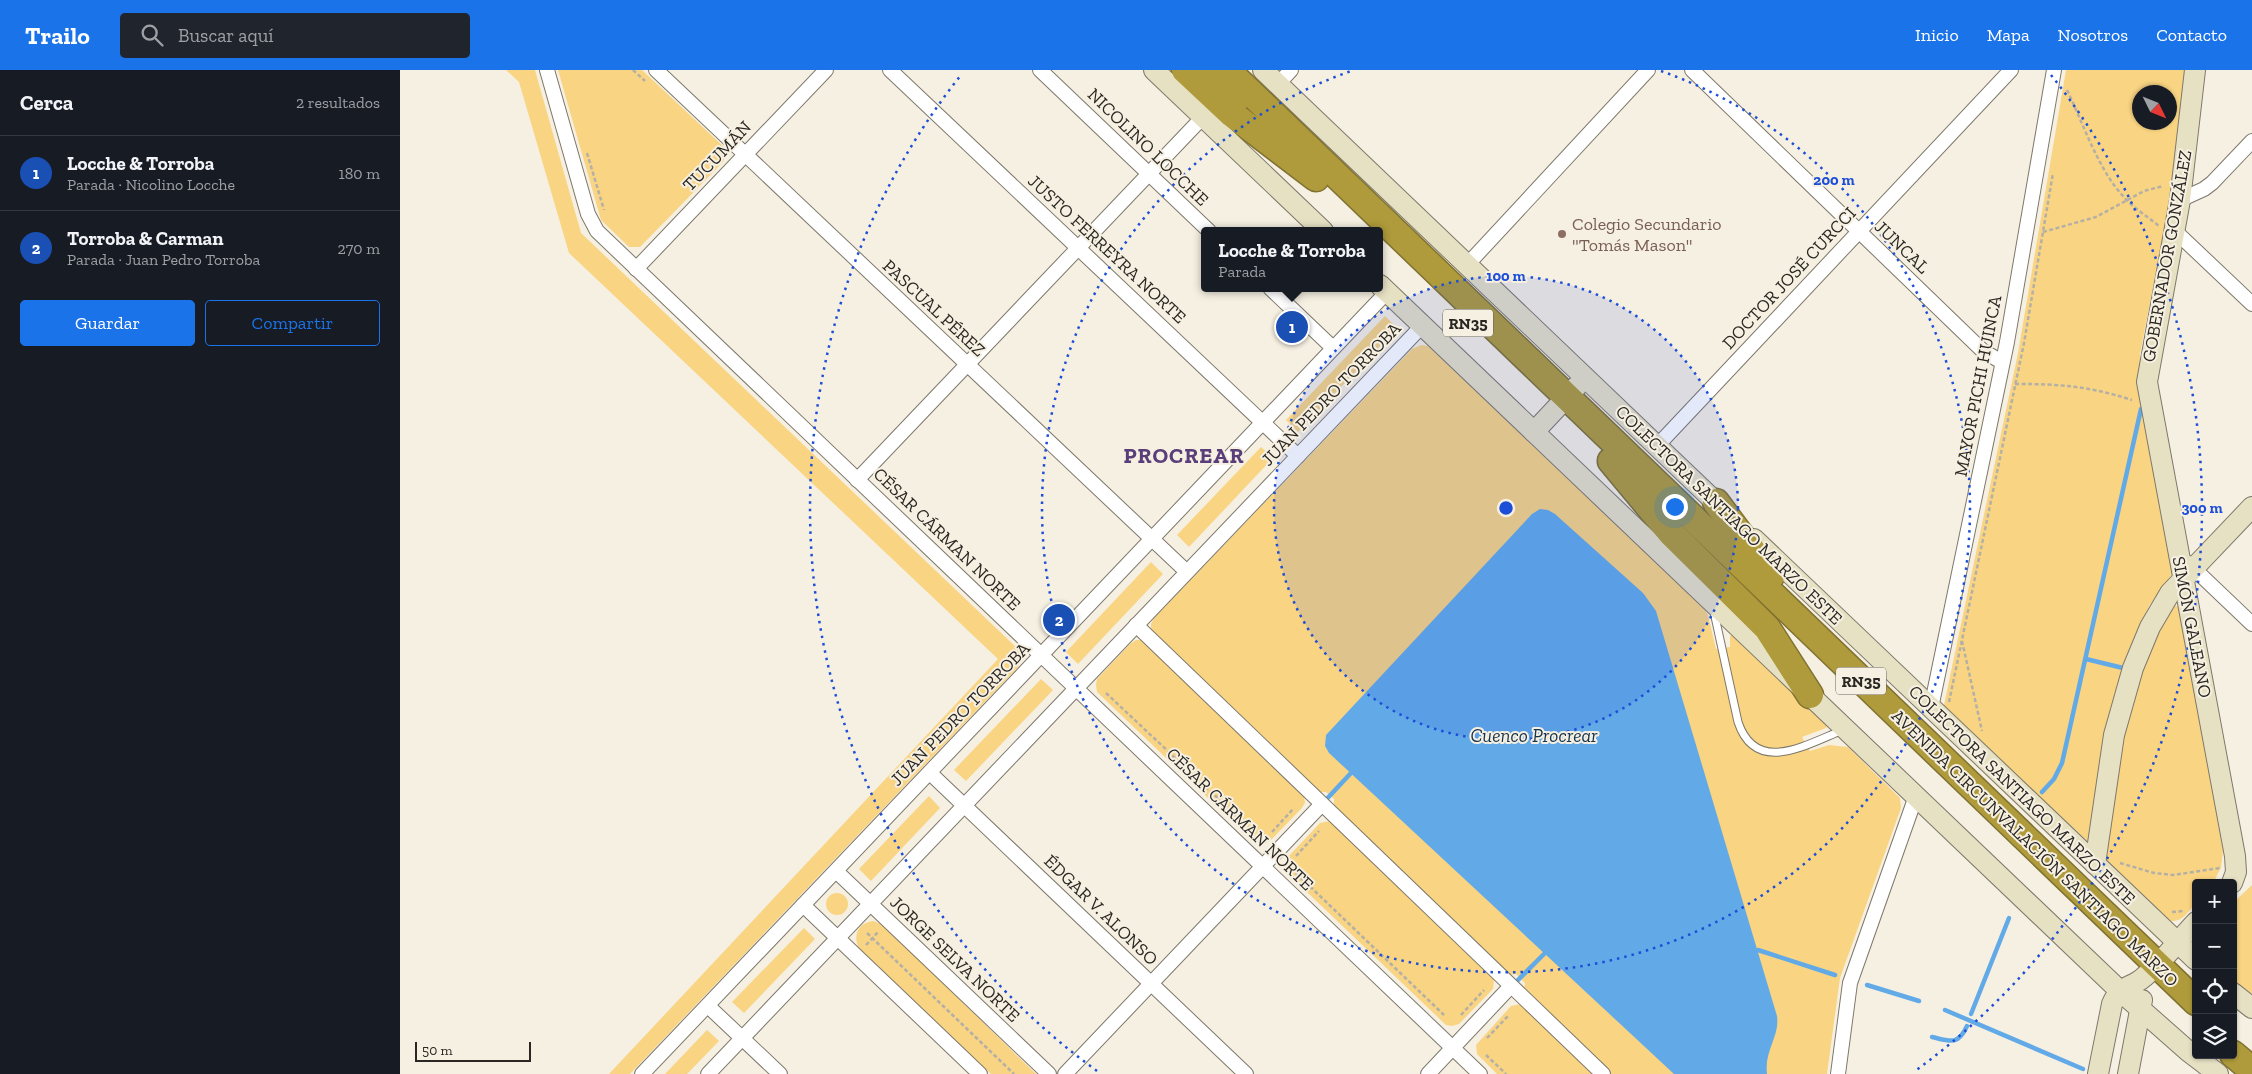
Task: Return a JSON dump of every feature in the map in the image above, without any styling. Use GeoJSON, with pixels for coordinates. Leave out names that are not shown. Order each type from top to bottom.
{"type":"FeatureCollection","features":[{"type":"Feature","properties":{"kind":"highway"},"geometry":{"type":"LineString","coordinates":[[1185,70],[1232,114],[1316,178]]}},
{"type":"Feature","properties":{"kind":"highway"},"geometry":{"type":"LineString","coordinates":[[1203,70],[1367,227]]}},
{"type":"Feature","properties":{"kind":"highway","name":"AVENIDA CIRCUNVALACIÓN SANTIAGO MARZO"},"geometry":{"type":"LineString","coordinates":[[1226,70],[1367,205],[1561,402],[1611,461],[2151,970],[2192,999]]}},
{"type":"Feature","properties":{"kind":"highway"},"geometry":{"type":"LineString","coordinates":[[1244,70],[1320,144],[1367,205]]}},
{"type":"Feature","properties":{"kind":"highway","name":"AVENIDA CIRCUNVALACIÓN SANTIAGO MARZO"},"geometry":{"type":"LineString","coordinates":[[1383,242],[1561,402],[1918,736],[2151,970],[2192,1016]]}},
{"type":"Feature","properties":{"kind":"highway"},"geometry":{"type":"LineString","coordinates":[[1611,461],[1671,533],[1767,628],[1810,695]]}},
{"type":"Feature","properties":{"kind":"highway"},"geometry":{"type":"LineString","coordinates":[[1716,502],[1772,578],[1868,667],[1918,736]]}},
{"type":"Feature","properties":{"kind":"highway"},"geometry":{"type":"LineString","coordinates":[[2237,1038],[2252,1050]]}},
{"type":"Feature","properties":{"kind":"highway"},"geometry":{"type":"LineString","coordinates":[[2237,1057],[2252,1070]]}},
{"type":"Feature","properties":{"kind":"street","name":"CÉSAR CÁRMAN NORTE"},"geometry":{"type":"LineString","coordinates":[[547,70],[590,220],[597,231],[1480,1074]]}},
{"type":"Feature","properties":{"kind":"street","name":"PASCUAL PÉREZ"},"geometry":{"type":"LineString","coordinates":[[656,70],[1187,572]]}},
{"type":"Feature","properties":{"kind":"street","name":"TUCUMÁN"},"geometry":{"type":"LineString","coordinates":[[636,269],[826,70]]}},
{"type":"Feature","properties":{"kind":"street","name":"JUSTO FERREYRA NORTE"},"geometry":{"type":"LineString","coordinates":[[890,70],[1298,456]]}},
{"type":"Feature","properties":{"kind":"street","name":"NICOLINO LOCCHE"},"geometry":{"type":"LineString","coordinates":[[1040,70],[1205,227]]}},
{"type":"Feature","properties":{"kind":"street"},"geometry":{"type":"LineString","coordinates":[[1154,70],[1318,227]]}},
{"type":"Feature","properties":{"kind":"street","name":"COLECTORA SANTIAGO MARZO ESTE"},"geometry":{"type":"LineString","coordinates":[[1263,70],[1284,77],[1467,265],[1716,502],[1939,707],[2095,864],[2192,956]]}},
{"type":"Feature","properties":{"kind":"street"},"geometry":{"type":"LineString","coordinates":[[1467,265],[1648,70]]}},
{"type":"Feature","properties":{"kind":"street","name":"JUNCAL"},"geometry":{"type":"LineString","coordinates":[[1692,70],[1983,351],[2002,362]]}},
{"type":"Feature","properties":{"kind":"street","name":"DOCTOR JOSÉ CURCCI"},"geometry":{"type":"LineString","coordinates":[[1657,446],[2011,70]]}},
{"type":"Feature","properties":{"kind":"street","name":"MAYOR PICHI HUINCA"},"geometry":{"type":"LineString","coordinates":[[1939,707],[2054,70]]}},
{"type":"Feature","properties":{"kind":"street","name":"GOBERNADOR GONZÁLEZ"},"geometry":{"type":"LineString","coordinates":[[2147,382],[2180,195],[2195,70]]}},
{"type":"Feature","properties":{"kind":"street"},"geometry":{"type":"LineString","coordinates":[[857,480],[1203,117]]}},
{"type":"Feature","properties":{"kind":"street"},"geometry":{"type":"LineString","coordinates":[[2180,195],[2204,189],[2212,183],[2252,141]]}},
{"type":"Feature","properties":{"kind":"street"},"geometry":{"type":"LineString","coordinates":[[2174,230],[2252,304]]}},
{"type":"Feature","properties":{"kind":"street"},"geometry":{"type":"LineString","coordinates":[[1383,289],[2120,991],[2214,1071]]}},
{"type":"Feature","properties":{"kind":"street"},"geometry":{"type":"LineString","coordinates":[[1274,292],[1333,348]]}},
{"type":"Feature","properties":{"kind":"street","name":"JUAN PEDRO TORROBA"},"geometry":{"type":"LineString","coordinates":[[642,1074],[1263,423],[1333,348],[1380,292]]}},
{"type":"Feature","properties":{"kind":"street","name":"JUAN PEDRO TORROBA"},"geometry":{"type":"LineString","coordinates":[[708,1074],[1422,326]]}},
{"type":"Feature","properties":{"kind":"street"},"geometry":{"type":"LineString","coordinates":[[1534,432],[1584,377]]}},
{"type":"Feature","properties":{"kind":"street","name":"SIMÓN GALEANO"},"geometry":{"type":"LineString","coordinates":[[2147,382],[2178,554],[2188,574],[2240,874]]}},
{"type":"Feature","properties":{"kind":"street"},"geometry":{"type":"LineString","coordinates":[[2095,864],[2110,756],[2123,698],[2152,621],[2166,598],[2252,507]]}},
{"type":"Feature","properties":{"kind":"street"},"geometry":{"type":"LineString","coordinates":[[2188,574],[2252,624]]}},
{"type":"Feature","properties":{"kind":"street"},"geometry":{"type":"LineString","coordinates":[[1136,625],[1603,1074]]}},
{"type":"Feature","properties":{"kind":"street","name":"ÉDGAR V. ALONSO"},"geometry":{"type":"LineString","coordinates":[[930,773],[1246,1074]]}},
{"type":"Feature","properties":{"kind":"street"},"geometry":{"type":"LineString","coordinates":[[1838,1074],[1850,983],[1916,796]]}},
{"type":"Feature","properties":{"kind":"street"},"geometry":{"type":"LineString","coordinates":[[1065,1074],[1322,804]]}},
{"type":"Feature","properties":{"kind":"street","name":"JORGE SELVA NORTE"},"geometry":{"type":"LineString","coordinates":[[836,871],[1049,1074]]}},
{"type":"Feature","properties":{"kind":"street"},"geometry":{"type":"LineString","coordinates":[[803,905],[980,1074]]}},
{"type":"Feature","properties":{"kind":"street"},"geometry":{"type":"LineString","coordinates":[[2098,1074],[2112,1004],[2120,991],[2151,970],[2194,924]]}},
{"type":"Feature","properties":{"kind":"street"},"geometry":{"type":"LineString","coordinates":[[2128,1074],[2140,1009],[2151,970]]}},
{"type":"Feature","properties":{"kind":"street"},"geometry":{"type":"LineString","coordinates":[[1428,1074],[1512,986]]}},
{"type":"Feature","properties":{"kind":"street"},"geometry":{"type":"LineString","coordinates":[[2237,996],[2252,1008]]}},
{"type":"Feature","properties":{"kind":"street"},"geometry":{"type":"LineString","coordinates":[[708,1006],[780,1074]]}},
{"type":"Feature","properties":{"kind":"street"},"geometry":{"type":"LineString","coordinates":[[2190,1074],[2214,1071]]}},
{"type":"Feature","properties":{"kind":"lane"},"geometry":{"type":"LineString","coordinates":[[1712,602],[1738,722],[1748,740],[1762,750],[1779,753],[1846,729]]}},
{"type":"Feature","properties":{"kind":"path"},"geometry":{"type":"LineString","coordinates":[[2067,90],[2105,170],[2126,200],[2164,230],[2174,230]]}},
{"type":"Feature","properties":{"kind":"path"},"geometry":{"type":"LineString","coordinates":[[585,144],[606,218]]}},
{"type":"Feature","properties":{"kind":"path"},"geometry":{"type":"LineString","coordinates":[[2043,232],[2096,217],[2126,200],[2156,187],[2171,185],[2180,195]]}},
{"type":"Feature","properties":{"kind":"path"},"geometry":{"type":"LineString","coordinates":[[2015,384],[2078,386],[2103,391],[2150,405]]}},
{"type":"Feature","properties":{"kind":"path"},"geometry":{"type":"LineString","coordinates":[[1939,707],[1962,639],[1984,739]]}},
{"type":"Feature","properties":{"kind":"path"},"geometry":{"type":"LineString","coordinates":[[1106,693],[1255,834]]}},
{"type":"Feature","properties":{"kind":"path"},"geometry":{"type":"LineString","coordinates":[[1272,832],[1294,808]]}},
{"type":"Feature","properties":{"kind":"path"},"geometry":{"type":"LineString","coordinates":[[1296,856],[1319,831]]}},
{"type":"Feature","properties":{"kind":"path"},"geometry":{"type":"LineString","coordinates":[[2115,861],[2167,875],[2186,875],[2221,868],[2240,874]]}},
{"type":"Feature","properties":{"kind":"path"},"geometry":{"type":"LineString","coordinates":[[1296,873],[1444,1015]]}},
{"type":"Feature","properties":{"kind":"path"},"geometry":{"type":"LineString","coordinates":[[861,950],[884,926]]}},
{"type":"Feature","properties":{"kind":"path"},"geometry":{"type":"LineString","coordinates":[[867,933],[1014,1074]]}},
{"type":"Feature","properties":{"kind":"path"},"geometry":{"type":"LineString","coordinates":[[1461,1015],[1484,990]]}},
{"type":"Feature","properties":{"kind":"path"},"geometry":{"type":"LineString","coordinates":[[1487,1038],[1509,1015]]}},
{"type":"Feature","properties":{"kind":"path"},"geometry":{"type":"LineString","coordinates":[[1486,1055],[1506,1074]]}},
{"type":"Feature","properties":{"kind":"shaded area"},"geometry":{"type":"Polygon","coordinates":[[[506,70],[535,70],[581,233],[1017,648],[1021,657],[1018,667],[630,1074],[609,1074],[998,659],[569,253],[519,82],[506,70]]]}},
{"type":"Feature","properties":{"kind":"shaded area"},"geometry":{"type":"Polygon","coordinates":[[[558,70],[642,70],[725,148],[726,154],[723,162],[640,247],[629,247],[601,220],[558,70]]]}},
{"type":"Feature","properties":{"kind":"shaded area"},"geometry":{"type":"Polygon","coordinates":[[[2066,70],[2185,70],[2167,215],[2140,354],[2139,395],[2172,574],[2149,606],[2127,656],[2119,681],[2101,755],[2089,839],[2087,841],[1944,705],[2018,353],[2066,70]]]}},
{"type":"Feature","properties":{"kind":"shaded area"},"geometry":{"type":"Polygon","coordinates":[[[1385,316],[1397,328],[1298,432],[1286,420],[1385,316]]]}},
{"type":"Feature","properties":{"kind":"shaded area"},"geometry":{"type":"Polygon","coordinates":[[[1421,345],[1428,346],[1703,607],[1708,615],[1716,649],[1730,647],[1730,636],[1732,635],[1827,726],[1802,737],[1810,751],[1829,745],[1848,747],[1900,798],[1901,808],[1840,978],[1827,1074],[1610,1074],[1524,992],[1525,983],[1516,974],[1507,975],[1334,808],[1334,799],[1326,792],[1317,792],[1151,630],[1154,618],[1412,349],[1421,345]]]}},
{"type":"Feature","properties":{"kind":"shaded area"},"geometry":{"type":"Polygon","coordinates":[[[1261,447],[1273,458],[1189,547],[1177,535],[1261,447]]]}},
{"type":"Feature","properties":{"kind":"shaded area"},"geometry":{"type":"Polygon","coordinates":[[[1151,562],[1163,574],[1078,664],[1066,652],[1151,562]]]}},
{"type":"Feature","properties":{"kind":"shaded area"},"geometry":{"type":"Polygon","coordinates":[[[2169,606],[2179,607],[2223,850],[2221,868],[2215,879],[2192,879],[2192,907],[2181,919],[2173,921],[2168,921],[2106,861],[2105,854],[2116,765],[2141,670],[2169,606]]]}},
{"type":"Feature","properties":{"kind":"shaded area"},"geometry":{"type":"Polygon","coordinates":[[[1136,640],[1142,640],[1304,796],[1305,803],[1301,809],[1265,844],[1259,844],[1250,838],[1097,692],[1097,679],[1136,640]]]}},
{"type":"Feature","properties":{"kind":"shaded area"},"geometry":{"type":"Polygon","coordinates":[[[1041,679],[1053,690],[966,781],[954,770],[1041,679]]]}},
{"type":"Feature","properties":{"kind":"shaded area"},"geometry":{"type":"Polygon","coordinates":[[[929,796],[940,808],[871,881],[859,869],[929,796]]]}},
{"type":"Feature","properties":{"kind":"shaded area"},"geometry":{"type":"Polygon","coordinates":[[[1330,821],[1494,979],[1493,989],[1459,1024],[1446,1025],[1286,872],[1284,866],[1288,857],[1320,823],[1330,821]]]}},
{"type":"Feature","properties":{"kind":"shaded area"},"geometry":{"type":"Polygon","coordinates":[[[2252,885],[2252,997],[2237,984],[2237,899],[2252,885]]]}},
{"type":"Feature","properties":{"kind":"shaded area"},"geometry":{"type":"Polygon","coordinates":[[[837,893],[845,896],[848,904],[845,912],[837,915],[829,912],[826,904],[829,896],[837,893]]]}},
{"type":"Feature","properties":{"kind":"shaded area"},"geometry":{"type":"Polygon","coordinates":[[[874,921],[884,926],[1036,1074],[991,1074],[859,948],[856,938],[858,930],[864,924],[874,921]]]}},
{"type":"Feature","properties":{"kind":"shaded area"},"geometry":{"type":"Polygon","coordinates":[[[804,928],[815,939],[744,1013],[732,1002],[804,928]]]}},
{"type":"Feature","properties":{"kind":"shaded area"},"geometry":{"type":"Polygon","coordinates":[[[1521,1004],[1596,1074],[1497,1074],[1477,1054],[1476,1045],[1511,1006],[1521,1004]]]}},
{"type":"Feature","properties":{"kind":"shaded area"},"geometry":{"type":"Polygon","coordinates":[[[707,1030],[719,1041],[687,1074],[665,1074],[707,1030]]]}},
{"type":"Feature","properties":{"kind":"water","name":"Cuenco Procrear"},"geometry":{"type":"Polygon","coordinates":[[[1540,509],[1548,510],[1555,514],[1643,593],[1656,611],[1777,1016],[1776,1031],[1768,1058],[1767,1074],[1674,1074],[1329,753],[1325,746],[1326,735],[1532,514],[1540,509]]]}},
{"type":"Feature","properties":{"kind":"waterway"},"geometry":{"type":"LineString","coordinates":[[2042,792],[2054,779],[2062,763],[2141,409]]}},
{"type":"Feature","properties":{"kind":"waterway"},"geometry":{"type":"LineString","coordinates":[[2086,659],[2123,668]]}},
{"type":"Feature","properties":{"kind":"waterway"},"geometry":{"type":"LineString","coordinates":[[1323,803],[1351,773]]}},
{"type":"Feature","properties":{"kind":"waterway"},"geometry":{"type":"LineString","coordinates":[[1971,1014],[2009,918]]}},
{"type":"Feature","properties":{"kind":"waterway"},"geometry":{"type":"LineString","coordinates":[[1758,950],[1835,975]]}},
{"type":"Feature","properties":{"kind":"waterway"},"geometry":{"type":"LineString","coordinates":[[1513,985],[1545,953]]}},
{"type":"Feature","properties":{"kind":"waterway"},"geometry":{"type":"LineString","coordinates":[[1867,985],[1919,1001]]}},
{"type":"Feature","properties":{"kind":"waterway"},"geometry":{"type":"LineString","coordinates":[[1945,1010],[2083,1069]]}},
{"type":"Feature","properties":{"kind":"waterway"},"geometry":{"type":"LineString","coordinates":[[1932,1037],[1949,1041],[1957,1039],[1967,1026]]}},
{"type":"Feature","properties":{"kind":"place","name":"Colegio Secundario \"Tomás Mason\""},"geometry":{"type":"Point","coordinates":[1562,234]}},
{"type":"Feature","properties":{"kind":"place","name":"Locche & Torroba"},"geometry":{"type":"Point","coordinates":[1292,327]}},
{"type":"Feature","properties":{"kind":"place","name":"Torroba & Carman"},"geometry":{"type":"Point","coordinates":[1059,620]}},
{"type":"Feature","properties":{"kind":"district","name":"PROCREAR"},"geometry":{"type":"Point","coordinates":[1184,455]}}]}
